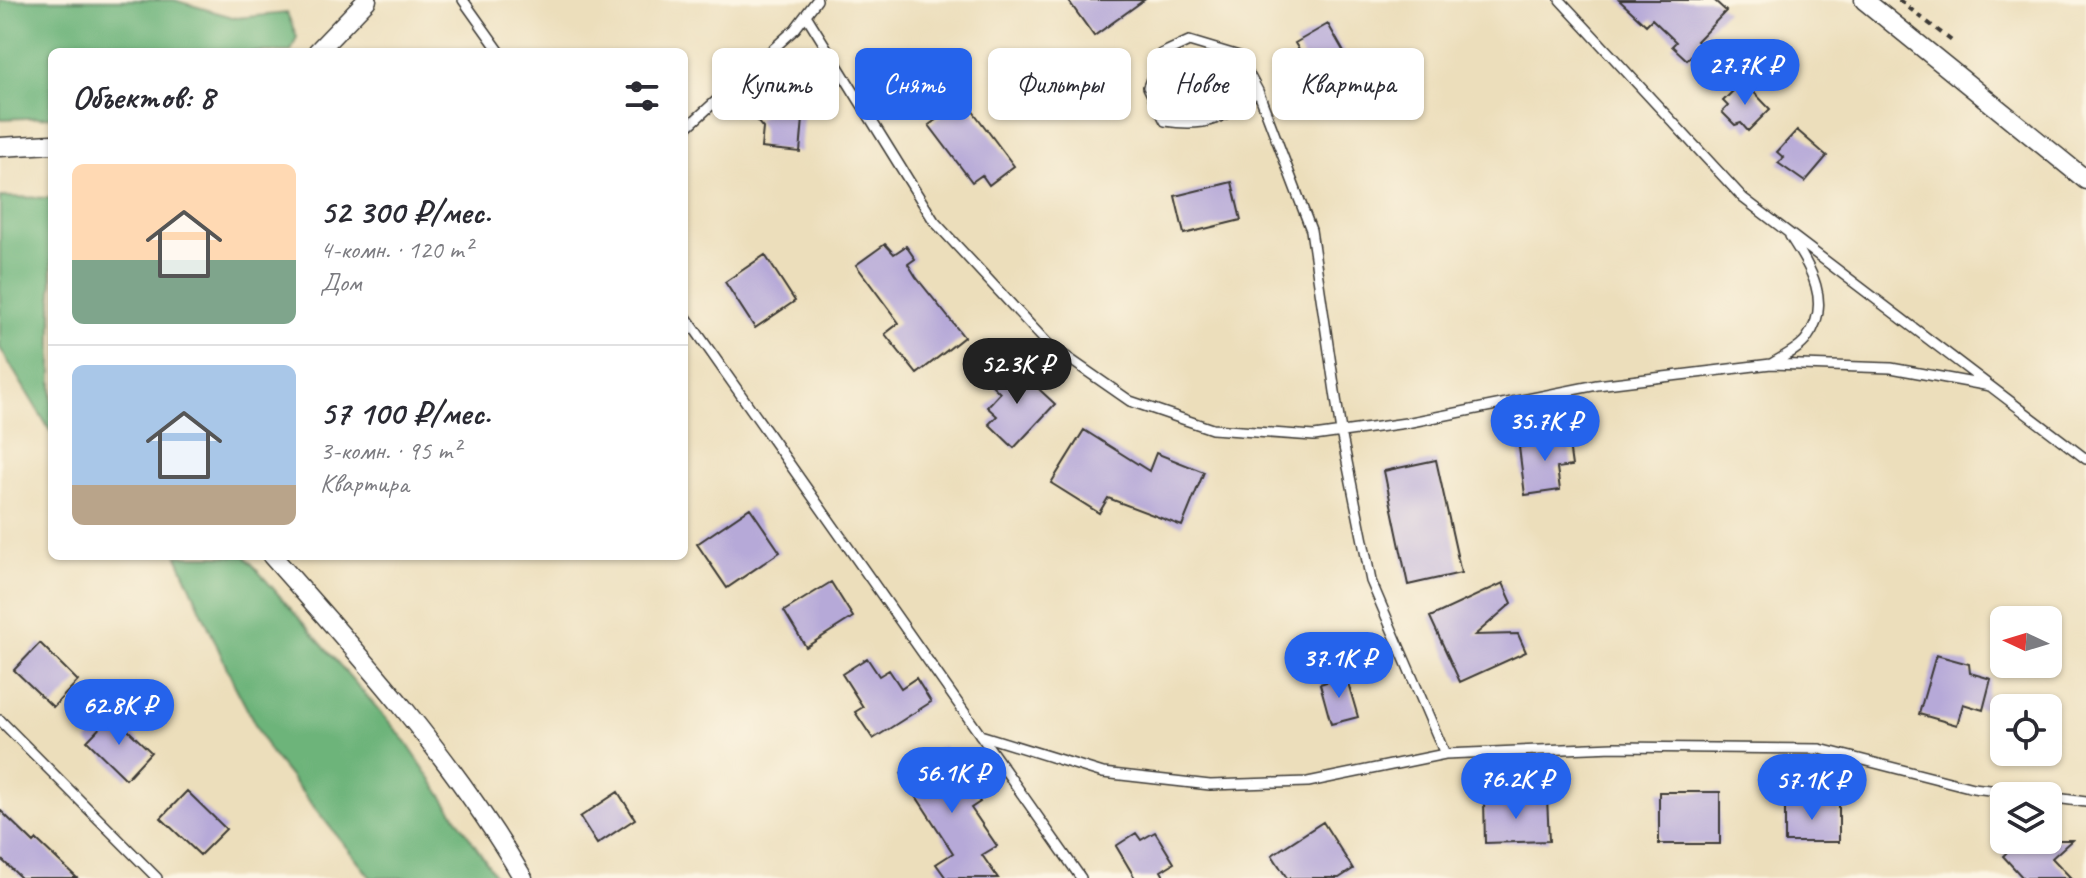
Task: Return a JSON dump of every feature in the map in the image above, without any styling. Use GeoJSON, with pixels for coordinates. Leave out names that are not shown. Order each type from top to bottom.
{"type":"FeatureCollection","features":[{"type":"Feature","properties":{"kind":"street"},"geometry":{"type":"LineString","coordinates":[[321,48],[367,0]]}},
{"type":"Feature","properties":{"kind":"street"},"geometry":{"type":"LineString","coordinates":[[1864,0],[2086,180]]}},
{"type":"Feature","properties":{"kind":"street"},"geometry":{"type":"LineString","coordinates":[[0,147],[48,144]]}},
{"type":"Feature","properties":{"kind":"street"},"geometry":{"type":"LineString","coordinates":[[276,560],[389,688],[491,823],[523,878]]}},
{"type":"Feature","properties":{"kind":"lane"},"geometry":{"type":"LineString","coordinates":[[463,0],[497,48]]}},
{"type":"Feature","properties":{"kind":"lane"},"geometry":{"type":"LineString","coordinates":[[688,126],[795,29],[817,0]]}},
{"type":"Feature","properties":{"kind":"lane"},"geometry":{"type":"LineString","coordinates":[[1560,0],[1743,198],[2086,459]]}},
{"type":"Feature","properties":{"kind":"lane"},"geometry":{"type":"LineString","coordinates":[[806,15],[934,221],[1048,344],[1130,401],[1212,429],[1314,436],[1597,385],[1771,364],[1891,368],[1990,386]]}},
{"type":"Feature","properties":{"kind":"lane"},"geometry":{"type":"LineString","coordinates":[[1258,91],[1228,115],[1196,126],[1165,121],[1148,87],[1161,54],[1189,41],[1239,56],[1258,91],[1311,230],[1341,432],[1371,581],[1445,754]]}},
{"type":"Feature","properties":{"kind":"lane"},"geometry":{"type":"LineString","coordinates":[[1771,364],[1806,340],[1819,309],[1814,272],[1786,230]]}},
{"type":"Feature","properties":{"kind":"lane"},"geometry":{"type":"LineString","coordinates":[[688,320],[1081,878]]}},
{"type":"Feature","properties":{"kind":"lane"},"geometry":{"type":"LineString","coordinates":[[0,720],[157,878]]}},
{"type":"Feature","properties":{"kind":"lane"},"geometry":{"type":"LineString","coordinates":[[980,735],[1103,773],[1210,785],[1308,782],[1445,754],[1614,747],[1820,749],[1990,790]]}},
{"type":"Feature","properties":{"kind":"lane"},"geometry":{"type":"LineString","coordinates":[[2062,799],[2086,802]]}},
{"type":"Feature","properties":{"kind":"path"},"geometry":{"type":"LineString","coordinates":[[1899,0],[1953,42]]}},
{"type":"Feature","properties":{"kind":"green space"},"geometry":{"type":"Polygon","coordinates":[[[0,0],[174,0],[236,18],[287,13],[297,37],[293,48],[48,48],[48,117],[0,119],[0,0]]]}},
{"type":"Feature","properties":{"kind":"green space"},"geometry":{"type":"Polygon","coordinates":[[[0,197],[48,198],[48,427],[0,348],[0,197]]]}},
{"type":"Feature","properties":{"kind":"green space"},"geometry":{"type":"Polygon","coordinates":[[[179,560],[248,560],[404,739],[497,878],[371,878],[269,751],[234,684],[179,560]]]}},
{"type":"Feature","properties":{"kind":"building"},"geometry":{"type":"Polygon","coordinates":[[[1068,0],[1144,0],[1094,36],[1068,0]]]}},
{"type":"Feature","properties":{"kind":"building"},"geometry":{"type":"Polygon","coordinates":[[[1619,0],[1714,0],[1726,11],[1697,41],[1701,45],[1687,60],[1672,46],[1676,42],[1652,19],[1646,25],[1619,0]]]}},
{"type":"Feature","properties":{"kind":"building"},"geometry":{"type":"Polygon","coordinates":[[[1328,24],[1342,48],[1298,48],[1295,43],[1328,24]]]}},
{"type":"Feature","properties":{"kind":"building"},"geometry":{"type":"Polygon","coordinates":[[[1743,81],[1770,109],[1748,131],[1741,123],[1735,125],[1722,112],[1728,106],[1723,101],[1743,81]]]}},
{"type":"Feature","properties":{"kind":"building"},"geometry":{"type":"Polygon","coordinates":[[[972,110],[1014,166],[989,185],[982,175],[972,182],[929,125],[936,120],[972,120],[972,110]]]}},
{"type":"Feature","properties":{"kind":"building"},"geometry":{"type":"Polygon","coordinates":[[[756,120],[803,120],[800,152],[761,148],[763,128],[756,120]]]}},
{"type":"Feature","properties":{"kind":"building"},"geometry":{"type":"Polygon","coordinates":[[[1797,130],[1827,156],[1805,182],[1778,163],[1784,158],[1777,152],[1797,130]]]}},
{"type":"Feature","properties":{"kind":"building"},"geometry":{"type":"Polygon","coordinates":[[[1232,182],[1241,220],[1184,234],[1175,196],[1232,182]]]}},
{"type":"Feature","properties":{"kind":"building"},"geometry":{"type":"Polygon","coordinates":[[[885,244],[894,254],[906,246],[915,259],[908,264],[916,277],[964,337],[917,374],[885,334],[899,323],[856,265],[885,244]]]}},
{"type":"Feature","properties":{"kind":"building"},"geometry":{"type":"Polygon","coordinates":[[[765,255],[795,301],[755,328],[725,282],[765,255]]]}},
{"type":"Feature","properties":{"kind":"building"},"geometry":{"type":"Polygon","coordinates":[[[1012,364],[1055,404],[1014,448],[989,424],[997,416],[987,407],[1000,393],[992,385],[1012,364]]]}},
{"type":"Feature","properties":{"kind":"building"},"geometry":{"type":"Polygon","coordinates":[[[1084,430],[1149,471],[1156,453],[1204,472],[1182,526],[1108,498],[1099,513],[1051,483],[1084,430]]]}},
{"type":"Feature","properties":{"kind":"building"},"geometry":{"type":"Polygon","coordinates":[[[1567,430],[1572,466],[1557,468],[1560,490],[1525,495],[1519,447],[1550,443],[1548,432],[1567,430]]]}},
{"type":"Feature","properties":{"kind":"building"},"geometry":{"type":"Polygon","coordinates":[[[1436,460],[1461,573],[1408,585],[1384,471],[1436,460]]]}},
{"type":"Feature","properties":{"kind":"building"},"geometry":{"type":"Polygon","coordinates":[[[750,508],[780,552],[727,588],[697,544],[750,508]]]}},
{"type":"Feature","properties":{"kind":"building"},"geometry":{"type":"Polygon","coordinates":[[[831,582],[853,617],[806,647],[784,611],[831,582]]]}},
{"type":"Feature","properties":{"kind":"building"},"geometry":{"type":"Polygon","coordinates":[[[1503,583],[1512,603],[1475,635],[1518,634],[1526,652],[1460,682],[1430,617],[1503,583]]]}},
{"type":"Feature","properties":{"kind":"building"},"geometry":{"type":"Polygon","coordinates":[[[40,643],[78,681],[53,707],[14,670],[40,643]]]}},
{"type":"Feature","properties":{"kind":"building"},"geometry":{"type":"Polygon","coordinates":[[[1936,655],[1969,664],[1970,673],[1991,679],[1983,710],[1963,704],[1957,725],[1919,714],[1936,655]]]}},
{"type":"Feature","properties":{"kind":"building"},"geometry":{"type":"Polygon","coordinates":[[[867,658],[879,676],[889,670],[901,688],[916,678],[931,702],[873,739],[855,712],[863,707],[842,674],[867,658]]]}},
{"type":"Feature","properties":{"kind":"building"},"geometry":{"type":"Polygon","coordinates":[[[1346,676],[1358,717],[1331,724],[1320,684],[1346,676]]]}},
{"type":"Feature","properties":{"kind":"building"},"geometry":{"type":"Polygon","coordinates":[[[112,715],[151,752],[126,779],[87,741],[112,715]]]}},
{"type":"Feature","properties":{"kind":"building"},"geometry":{"type":"Polygon","coordinates":[[[943,746],[980,802],[971,808],[997,846],[982,855],[998,878],[946,878],[936,864],[953,853],[901,773],[943,746]]]}},
{"type":"Feature","properties":{"kind":"building"},"geometry":{"type":"Polygon","coordinates":[[[187,791],[226,829],[200,855],[161,818],[187,791]]]}},
{"type":"Feature","properties":{"kind":"building"},"geometry":{"type":"Polygon","coordinates":[[[618,792],[635,819],[597,844],[580,817],[618,792]]]}},
{"type":"Feature","properties":{"kind":"building"},"geometry":{"type":"Polygon","coordinates":[[[1659,792],[1720,792],[1720,844],[1659,844],[1659,792]]]}},
{"type":"Feature","properties":{"kind":"building"},"geometry":{"type":"Polygon","coordinates":[[[1547,798],[1549,841],[1485,843],[1484,800],[1547,798]]]}},
{"type":"Feature","properties":{"kind":"building"},"geometry":{"type":"Polygon","coordinates":[[[1785,801],[1839,801],[1839,842],[1785,842],[1785,801]]]}},
{"type":"Feature","properties":{"kind":"building"},"geometry":{"type":"Polygon","coordinates":[[[0,810],[77,878],[21,878],[0,858],[0,810]]]}},
{"type":"Feature","properties":{"kind":"building"},"geometry":{"type":"Polygon","coordinates":[[[1323,822],[1353,869],[1339,878],[1287,878],[1272,855],[1323,822]]]}},
{"type":"Feature","properties":{"kind":"building"},"geometry":{"type":"Polygon","coordinates":[[[1155,832],[1174,863],[1161,871],[1165,878],[1135,878],[1116,846],[1136,833],[1141,840],[1155,832]]]}},
{"type":"Feature","properties":{"kind":"building"},"geometry":{"type":"Polygon","coordinates":[[[2062,840],[2072,840],[2062,849],[2062,840]]]}},
{"type":"Feature","properties":{"kind":"building"},"geometry":{"type":"Polygon","coordinates":[[[2056,854],[2052,858],[2071,878],[2023,878],[2003,856],[2056,854]]]}}]}
